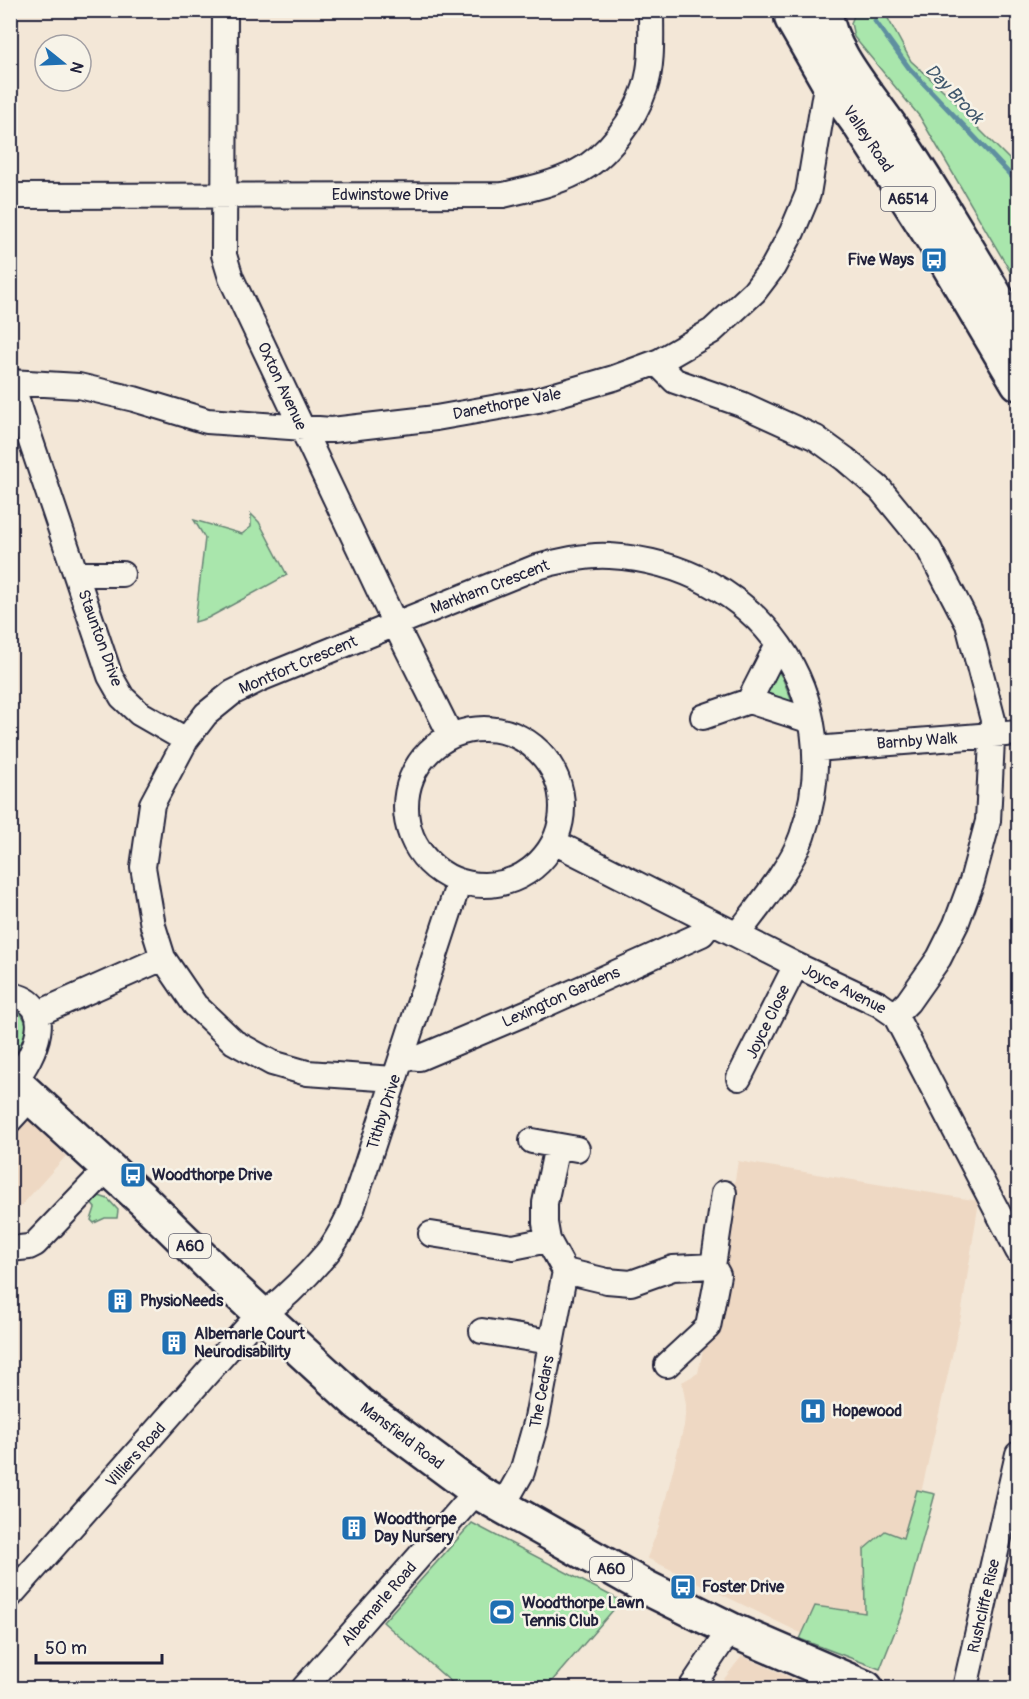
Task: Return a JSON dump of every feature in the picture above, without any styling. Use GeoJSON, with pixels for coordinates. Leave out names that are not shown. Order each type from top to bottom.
{"type":"FeatureCollection","features":[{"type":"Feature","properties":{"kind":"highway","name":"A6514"},"geometry":{"type":"LineString","coordinates":[[783,15],[815,16],[824,10]]}},
{"type":"Feature","properties":{"kind":"highway","name":"Valley Road"},"geometry":{"type":"LineString","coordinates":[[824,10],[826,24],[841,54],[895,132],[1018,334]]}},
{"type":"Feature","properties":{"kind":"highway","name":"Valley Road"},"geometry":{"type":"LineString","coordinates":[[783,15],[859,124],[919,216],[1018,383]]}},
{"type":"Feature","properties":{"kind":"highway","name":"Mansfield Road"},"geometry":{"type":"LineString","coordinates":[[16,1094],[108,1168],[359,1404],[490,1500],[607,1567],[734,1631],[866,1689]]}},
{"type":"Feature","properties":{"kind":"street","name":"Oxton Avenue"},"geometry":{"type":"LineString","coordinates":[[225,10],[224,255],[231,278],[395,624],[451,736]]}},
{"type":"Feature","properties":{"kind":"street","name":"Edwinstowe Drive"},"geometry":{"type":"LineString","coordinates":[[10,196],[503,195],[542,186],[579,171],[608,148],[632,117],[645,88],[649,70],[651,10]]}},
{"type":"Feature","properties":{"kind":"street","name":"Danethorpe Vale"},"geometry":{"type":"LineString","coordinates":[[11,381],[79,386],[134,399],[207,421],[332,430],[436,418],[538,400],[614,378],[660,361],[712,331],[754,292],[773,267],[792,232],[808,194],[827,80]]}},
{"type":"Feature","properties":{"kind":"street"},"geometry":{"type":"LineString","coordinates":[[660,361],[663,369],[675,381],[741,404],[816,438],[845,459],[880,489],[929,549],[968,624],[993,720],[988,821],[972,881],[956,924],[939,958],[908,1002],[895,1015]]}},
{"type":"Feature","properties":{"kind":"street","name":"Staunton Drive"},"geometry":{"type":"LineString","coordinates":[[11,381],[110,676],[122,697],[139,713],[186,740]]}},
{"type":"Feature","properties":{"kind":"street","name":"Markham Crescent"},"geometry":{"type":"LineString","coordinates":[[395,624],[534,568],[554,562],[608,555],[655,562],[701,579],[732,596],[759,619],[800,679],[811,721],[815,749],[813,788],[801,837],[784,869],[737,935]]}},
{"type":"Feature","properties":{"kind":"street","name":"Staunton Drive"},"geometry":{"type":"LineString","coordinates":[[76,574],[122,574]]}},
{"type":"Feature","properties":{"kind":"street","name":"Montfort Crescent"},"geometry":{"type":"LineString","coordinates":[[394,1079],[307,1073],[272,1063],[234,1042],[195,1005],[163,958],[148,903],[143,867],[152,804],[186,740],[206,714],[232,693],[260,679],[395,624]]}},
{"type":"Feature","properties":{"kind":"street"},"geometry":{"type":"LineString","coordinates":[[749,701],[778,644]]}},
{"type":"Feature","properties":{"kind":"street"},"geometry":{"type":"LineString","coordinates":[[703,717],[749,701],[811,721]]}},
{"type":"Feature","properties":{"kind":"street"},"geometry":{"type":"LineString","coordinates":[[489,729],[508,732],[525,741],[543,755],[555,775],[562,797],[561,820],[554,842],[538,864],[515,880],[497,885],[479,886],[459,882],[439,872],[422,855],[410,835],[405,812],[407,789],[416,767],[431,749],[451,736],[469,730],[489,729]]}},
{"type":"Feature","properties":{"kind":"street","name":"Barnby Walk"},"geometry":{"type":"LineString","coordinates":[[815,749],[1018,733]]}},
{"type":"Feature","properties":{"kind":"street","name":"Joyce Avenue"},"geometry":{"type":"LineString","coordinates":[[554,842],[796,965],[879,1004],[895,1015],[1018,1251]]}},
{"type":"Feature","properties":{"kind":"street","name":"Tithby Drive"},"geometry":{"type":"LineString","coordinates":[[263,1316],[327,1253],[339,1236],[352,1209],[459,882]]}},
{"type":"Feature","properties":{"kind":"street","name":"Lexington Gardens"},"geometry":{"type":"LineString","coordinates":[[403,1056],[419,1058],[428,1055],[540,1007],[702,934],[711,922]]}},
{"type":"Feature","properties":{"kind":"street"},"geometry":{"type":"LineString","coordinates":[[37,1014],[163,958]]}},
{"type":"Feature","properties":{"kind":"street","name":"Joyce Close"},"geometry":{"type":"LineString","coordinates":[[740,1078],[796,965]]}},
{"type":"Feature","properties":{"kind":"street"},"geometry":{"type":"LineString","coordinates":[[10,995],[19,996],[30,1003],[37,1014],[39,1036],[16,1094]]}},
{"type":"Feature","properties":{"kind":"street"},"geometry":{"type":"LineString","coordinates":[[532,1141],[567,1147],[545,1203],[548,1240],[565,1271],[607,1281],[631,1283],[673,1268],[713,1266]]}},
{"type":"Feature","properties":{"kind":"street"},"geometry":{"type":"LineString","coordinates":[[10,1249],[35,1244],[108,1168]]}},
{"type":"Feature","properties":{"kind":"street"},"geometry":{"type":"LineString","coordinates":[[667,1365],[708,1327],[718,1275],[713,1266],[724,1193]]}},
{"type":"Feature","properties":{"kind":"street"},"geometry":{"type":"LineString","coordinates":[[431,1234],[513,1247],[548,1240]]}},
{"type":"Feature","properties":{"kind":"street","name":"The Cedars"},"geometry":{"type":"LineString","coordinates":[[490,1500],[522,1472],[536,1423],[565,1271]]}},
{"type":"Feature","properties":{"kind":"street","name":"Villiers Road"},"geometry":{"type":"LineString","coordinates":[[10,1596],[248,1327],[263,1316]]}},
{"type":"Feature","properties":{"kind":"street"},"geometry":{"type":"LineString","coordinates":[[482,1331],[551,1342]]}},
{"type":"Feature","properties":{"kind":"street","name":"Rushcliffe Rise"},"geometry":{"type":"LineString","coordinates":[[965,1689],[1018,1454]]}},
{"type":"Feature","properties":{"kind":"street","name":"Albemarle Road"},"geometry":{"type":"LineString","coordinates":[[304,1689],[468,1501],[490,1500]]}},
{"type":"Feature","properties":{"kind":"street"},"geometry":{"type":"LineString","coordinates":[[691,1689],[721,1643],[734,1631]]}},
{"type":"Feature","properties":{"kind":"shaded area"},"geometry":{"type":"Polygon","coordinates":[[[10,1102],[66,1156],[11,1217],[10,1216],[10,1102]]]}},
{"type":"Feature","properties":{"kind":"shaded area","name":"Hopewood"},"geometry":{"type":"Polygon","coordinates":[[[738,1161],[979,1201],[961,1316],[893,1617],[854,1659],[647,1558],[659,1526],[684,1426],[686,1405],[682,1382],[698,1373],[720,1274],[738,1161]]]}},
{"type":"Feature","properties":{"kind":"shaded area"},"geometry":{"type":"Polygon","coordinates":[[[742,1656],[794,1679],[813,1688],[717,1688],[742,1656]]]}},
{"type":"Feature","properties":{"kind":"green space"},"geometry":{"type":"Polygon","coordinates":[[[856,11],[884,11],[911,61],[953,99],[969,119],[1018,168],[1018,285],[920,117],[854,37],[851,23],[856,11]]]}},
{"type":"Feature","properties":{"kind":"green space"},"geometry":{"type":"Polygon","coordinates":[[[251,514],[259,522],[287,575],[208,618],[195,622],[205,538],[194,520],[242,534],[251,527],[251,514]]]}},
{"type":"Feature","properties":{"kind":"green space"},"geometry":{"type":"Polygon","coordinates":[[[774,665],[782,677],[793,704],[762,698],[774,665]]]}},
{"type":"Feature","properties":{"kind":"green space"},"geometry":{"type":"Polygon","coordinates":[[[10,1006],[22,1015],[27,1031],[25,1042],[14,1064],[11,1060],[10,1006]]]}},
{"type":"Feature","properties":{"kind":"green space"},"geometry":{"type":"Polygon","coordinates":[[[99,1196],[108,1199],[118,1210],[117,1218],[105,1218],[94,1223],[91,1220],[95,1208],[91,1203],[99,1196]]]}},
{"type":"Feature","properties":{"kind":"green space"},"geometry":{"type":"Polygon","coordinates":[[[917,1490],[935,1494],[903,1611],[880,1669],[800,1639],[815,1606],[865,1613],[864,1549],[885,1531],[903,1538],[917,1490]]]}},
{"type":"Feature","properties":{"kind":"green space","name":"Woodthorpe Lawn Tennis Club"},"geometry":{"type":"Polygon","coordinates":[[[472,1523],[621,1601],[546,1688],[458,1688],[383,1622],[472,1523]]]}},
{"type":"Feature","properties":{"kind":"waterway","name":"Day Brook"},"geometry":{"type":"LineString","coordinates":[[875,21],[909,68],[1018,183]]}},
{"type":"Feature","properties":{"kind":"place","name":"Five Ways"},"geometry":{"type":"Point","coordinates":[934,260]}},
{"type":"Feature","properties":{"kind":"place","name":"Woodthorpe Drive"},"geometry":{"type":"Point","coordinates":[133,1175]}},
{"type":"Feature","properties":{"kind":"place","name":"PhysioNeeds"},"geometry":{"type":"Point","coordinates":[120,1301]}},
{"type":"Feature","properties":{"kind":"place","name":"Albemarle Court Neurodisability"},"geometry":{"type":"Point","coordinates":[174,1343]}},
{"type":"Feature","properties":{"kind":"place","name":"Hopewood"},"geometry":{"type":"Point","coordinates":[813,1411]}},
{"type":"Feature","properties":{"kind":"place","name":"Woodthorpe Day Nursery"},"geometry":{"type":"Point","coordinates":[354,1528]}},
{"type":"Feature","properties":{"kind":"place","name":"Foster Drive"},"geometry":{"type":"Point","coordinates":[683,1587]}},
{"type":"Feature","properties":{"kind":"place","name":"Woodthorpe Lawn Tennis Club"},"geometry":{"type":"Point","coordinates":[502,1612]}}]}
